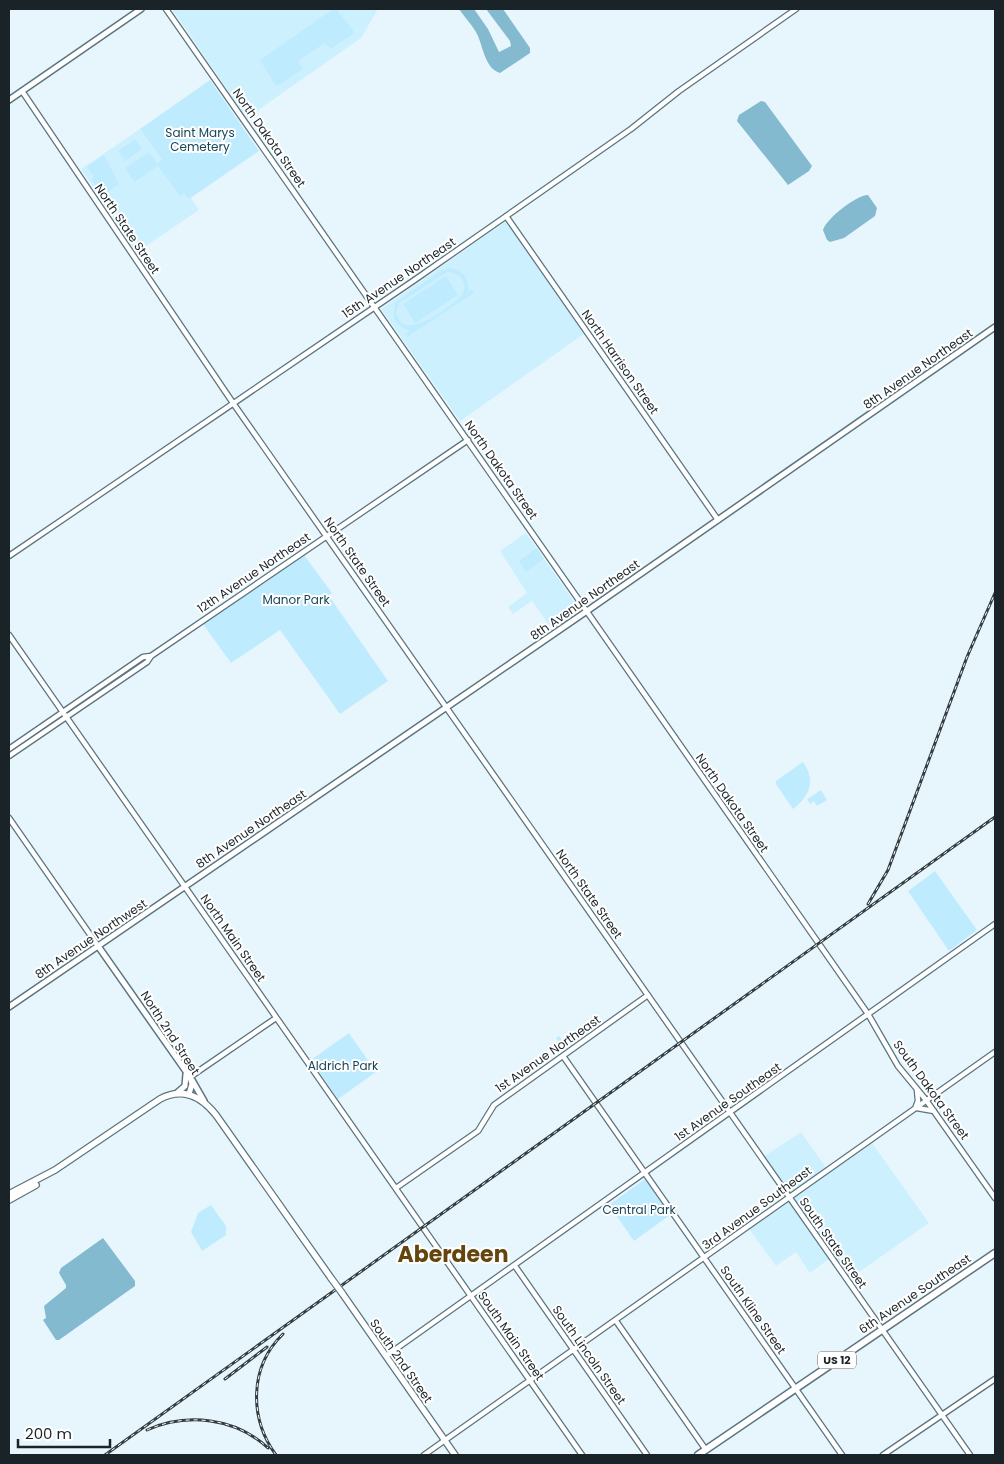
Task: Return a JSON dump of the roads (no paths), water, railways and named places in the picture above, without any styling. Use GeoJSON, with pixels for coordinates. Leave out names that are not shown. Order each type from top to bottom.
{"type":"FeatureCollection","features":[{"type":"Feature","properties":{"kind":"highway","name":"6th Avenue Southeast"},"geometry":{"type":"LineString","coordinates":[[698,1455],[995,1253]]}},
{"type":"Feature","properties":{"kind":"main road"},"geometry":{"type":"LineString","coordinates":[[9,100],[141,9]]}},
{"type":"Feature","properties":{"kind":"main road","name":"8th Avenue Northeast"},"geometry":{"type":"LineString","coordinates":[[184,887],[587,612],[995,327]]}},
{"type":"Feature","properties":{"kind":"main road","name":"8th Avenue Northwest"},"geometry":{"type":"LineString","coordinates":[[9,1007],[184,887]]}},
{"type":"Feature","properties":{"kind":"main road","name":"North 2nd Street"},"geometry":{"type":"LineString","coordinates":[[98,946],[186,1071],[190,1078],[190,1094],[204,1101],[216,1115],[331,1278]]}},
{"type":"Feature","properties":{"kind":"main road"},"geometry":{"type":"LineString","coordinates":[[177,1094],[186,1084],[186,1071]]}},
{"type":"Feature","properties":{"kind":"main road"},"geometry":{"type":"LineString","coordinates":[[190,1078],[204,1101]]}},
{"type":"Feature","properties":{"kind":"main road"},"geometry":{"type":"LineString","coordinates":[[9,1200],[165,1097],[177,1094],[190,1094]]}},
{"type":"Feature","properties":{"kind":"main road"},"geometry":{"type":"LineString","coordinates":[[9,1194],[55,1170]]}},
{"type":"Feature","properties":{"kind":"main road","name":"South 2nd Street"},"geometry":{"type":"LineString","coordinates":[[331,1278],[455,1455]]}},
{"type":"Feature","properties":{"kind":"street","name":"North Dakota Street"},"geometry":{"type":"LineString","coordinates":[[166,9],[818,943]]}},
{"type":"Feature","properties":{"kind":"street","name":"15th Avenue Northeast"},"geometry":{"type":"LineString","coordinates":[[9,556],[506,216],[631,129],[679,91],[796,9]]}},
{"type":"Feature","properties":{"kind":"street","name":"North State Street"},"geometry":{"type":"LineString","coordinates":[[22,92],[234,403],[681,1042]]}},
{"type":"Feature","properties":{"kind":"street","name":"North Harrison Street"},"geometry":{"type":"LineString","coordinates":[[506,216],[718,520]]}},
{"type":"Feature","properties":{"kind":"street","name":"12th Avenue Northeast"},"geometry":{"type":"LineString","coordinates":[[9,756],[147,662],[151,656],[468,440]]}},
{"type":"Feature","properties":{"kind":"street","name":"North Main Street"},"geometry":{"type":"LineString","coordinates":[[9,635],[424,1228]]}},
{"type":"Feature","properties":{"kind":"street","name":"12th Avenue Northeast"},"geometry":{"type":"LineString","coordinates":[[9,749],[143,657],[151,656]]}},
{"type":"Feature","properties":{"kind":"street","name":"North 2nd Street"},"geometry":{"type":"LineString","coordinates":[[9,818],[98,946]]}},
{"type":"Feature","properties":{"kind":"street","name":"1st Avenue Southeast"},"geometry":{"type":"LineString","coordinates":[[386,1356],[995,924]]}},
{"type":"Feature","properties":{"kind":"street","name":"South Dakota Street"},"geometry":{"type":"LineString","coordinates":[[818,943],[868,1014],[894,1060],[935,1112],[995,1198]]}},
{"type":"Feature","properties":{"kind":"street","name":"1st Avenue Northeast"},"geometry":{"type":"LineString","coordinates":[[396,1188],[478,1132],[494,1105],[648,995]]}},
{"type":"Feature","properties":{"kind":"street"},"geometry":{"type":"LineString","coordinates":[[190,1078],[276,1018]]}},
{"type":"Feature","properties":{"kind":"street","name":"South State Street"},"geometry":{"type":"LineString","coordinates":[[681,1042],[968,1455]]}},
{"type":"Feature","properties":{"kind":"street","name":"3rd Avenue Southeast"},"geometry":{"type":"LineString","coordinates":[[424,1455],[574,1351],[995,1052]]}},
{"type":"Feature","properties":{"kind":"street","name":"South Kline Street"},"geometry":{"type":"LineString","coordinates":[[563,1056],[842,1455]]}},
{"type":"Feature","properties":{"kind":"street"},"geometry":{"type":"LineString","coordinates":[[195,1084],[194,1077],[199,1071]]}},
{"type":"Feature","properties":{"kind":"street"},"geometry":{"type":"LineString","coordinates":[[913,1109],[918,1101],[915,1086]]}},
{"type":"Feature","properties":{"kind":"street"},"geometry":{"type":"LineString","coordinates":[[913,1109],[924,1108],[935,1112]]}},
{"type":"Feature","properties":{"kind":"street","name":"South Main Street"},"geometry":{"type":"LineString","coordinates":[[424,1228],[582,1455]]}},
{"type":"Feature","properties":{"kind":"street","name":"South Lincoln Street"},"geometry":{"type":"LineString","coordinates":[[515,1266],[647,1455]]}},
{"type":"Feature","properties":{"kind":"street"},"geometry":{"type":"LineString","coordinates":[[616,1321],[706,1450]]}},
{"type":"Feature","properties":{"kind":"street"},"geometry":{"type":"LineString","coordinates":[[884,1455],[995,1379]]}},
{"type":"Feature","properties":{"kind":"railway"},"geometry":{"type":"LineString","coordinates":[[868,904],[888,870],[967,657],[995,593]]}},
{"type":"Feature","properties":{"kind":"railway"},"geometry":{"type":"LineString","coordinates":[[105,1455],[995,817]]}},
{"type":"Feature","properties":{"kind":"railway"},"geometry":{"type":"LineString","coordinates":[[276,1455],[267,1441],[261,1425],[257,1409],[257,1393],[259,1377],[264,1362],[272,1347],[283,1334]]}},
{"type":"Feature","properties":{"kind":"railway"},"geometry":{"type":"LineString","coordinates":[[225,1379],[267,1347]]}},
{"type":"Feature","properties":{"kind":"railway"},"geometry":{"type":"LineString","coordinates":[[147,1430],[162,1424],[178,1421],[211,1421],[241,1430],[268,1448]]}},
{"type":"Feature","properties":{"kind":"district","name":"Aberdeen"},"geometry":{"type":"Point","coordinates":[453,1254]}},
{"type":"Feature","properties":{"kind":"park label","name":"Saint Marys Cemetery"},"geometry":{"type":"Point","coordinates":[200,140]}},
{"type":"Feature","properties":{"kind":"park label","name":"Manor Park"},"geometry":{"type":"Point","coordinates":[296,600]}},
{"type":"Feature","properties":{"kind":"park label","name":"Aldrich Park"},"geometry":{"type":"Point","coordinates":[343,1066]}},
{"type":"Feature","properties":{"kind":"park label","name":"Central Park"},"geometry":{"type":"Point","coordinates":[639,1210]}}]}
